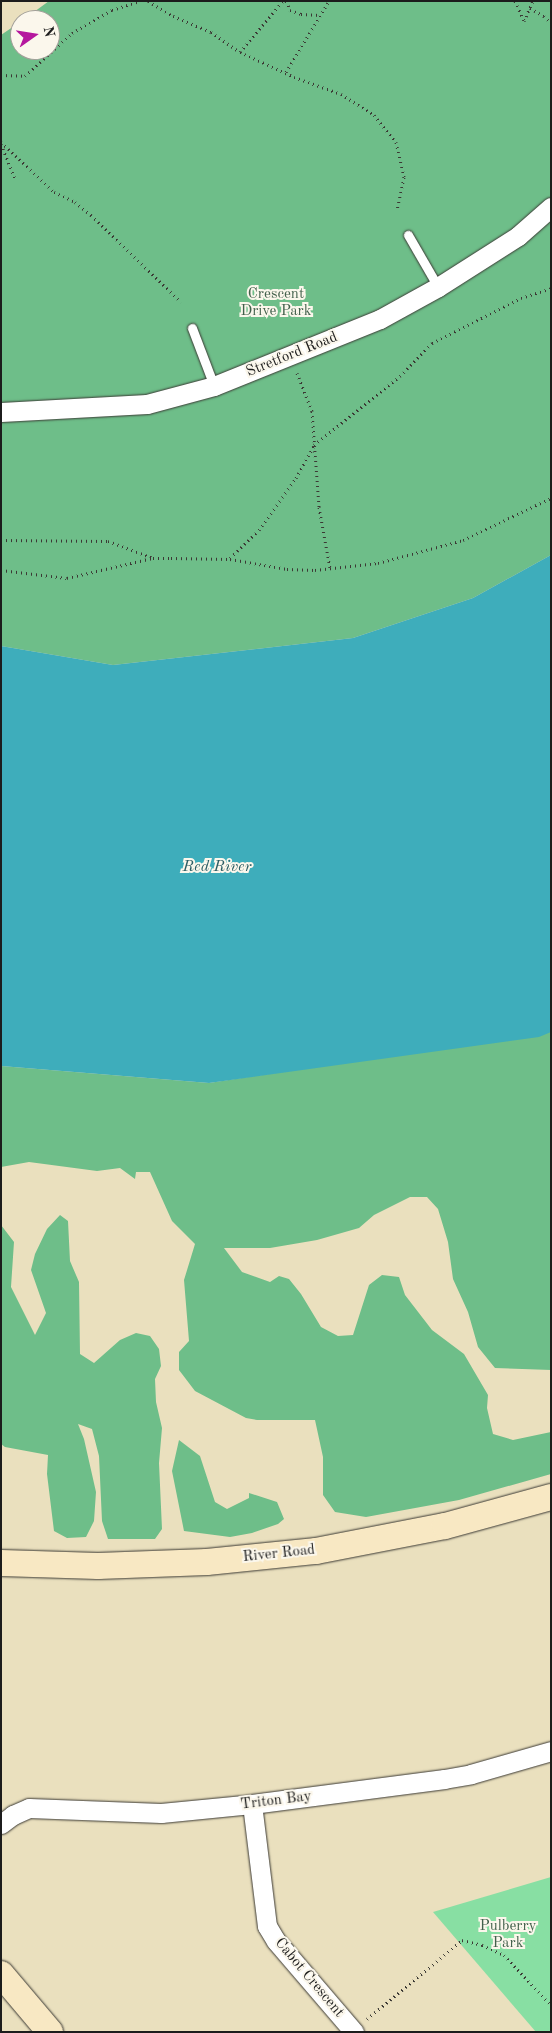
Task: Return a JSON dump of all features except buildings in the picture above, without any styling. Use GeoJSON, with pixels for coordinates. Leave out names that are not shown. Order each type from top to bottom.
{"type":"FeatureCollection","features":[{"type":"Feature","properties":{"kind":"street","name":"Stretford Road"},"geometry":{"type":"LineString","coordinates":[[1,412],[147,404],[214,386],[380,319],[438,287],[518,236],[551,207]]}},
{"type":"Feature","properties":{"kind":"street","name":"River Road"},"geometry":{"type":"LineString","coordinates":[[1,1563],[98,1566],[207,1562],[316,1551],[446,1526],[510,1510],[551,1497]]}},
{"type":"Feature","properties":{"kind":"street","name":"Triton Bay"},"geometry":{"type":"LineString","coordinates":[[1,1824],[13,1815],[29,1808],[161,1813],[252,1804],[453,1777],[551,1751]]}},
{"type":"Feature","properties":{"kind":"street","name":"Cabot Crescent"},"geometry":{"type":"LineString","coordinates":[[252,1804],[267,1926],[276,1941],[354,2031]]}},
{"type":"Feature","properties":{"kind":"street"},"geometry":{"type":"LineString","coordinates":[[1,1974],[50,2032]]}},
{"type":"Feature","properties":{"kind":"lane"},"geometry":{"type":"LineString","coordinates":[[408,235],[438,287]]}},
{"type":"Feature","properties":{"kind":"lane"},"geometry":{"type":"LineString","coordinates":[[192,328],[214,386]]}},
{"type":"Feature","properties":{"kind":"path"},"geometry":{"type":"LineString","coordinates":[[1,75],[25,76],[72,33],[112,10],[139,1]]}},
{"type":"Feature","properties":{"kind":"path"},"geometry":{"type":"LineString","coordinates":[[148,1],[173,16],[211,32],[240,52],[341,94],[374,115],[396,142],[404,177],[397,209]]}},
{"type":"Feature","properties":{"kind":"path"},"geometry":{"type":"LineString","coordinates":[[240,52],[285,1],[290,10],[301,14],[320,15]]}},
{"type":"Feature","properties":{"kind":"path"},"geometry":{"type":"LineString","coordinates":[[286,72],[329,1]]}},
{"type":"Feature","properties":{"kind":"path"},"geometry":{"type":"LineString","coordinates":[[515,1],[524,21],[533,1]]}},
{"type":"Feature","properties":{"kind":"path"},"geometry":{"type":"LineString","coordinates":[[530,8],[551,23]]}},
{"type":"Feature","properties":{"kind":"path"},"geometry":{"type":"LineString","coordinates":[[1,143],[16,178]]}},
{"type":"Feature","properties":{"kind":"path"},"geometry":{"type":"LineString","coordinates":[[1,143],[54,192],[74,202],[91,215],[181,302]]}},
{"type":"Feature","properties":{"kind":"path"},"geometry":{"type":"LineString","coordinates":[[230,558],[258,530],[296,478],[314,445],[400,376],[432,343],[521,298],[551,288]]}},
{"type":"Feature","properties":{"kind":"path"},"geometry":{"type":"LineString","coordinates":[[291,356],[312,411],[319,507],[330,568]]}},
{"type":"Feature","properties":{"kind":"path"},"geometry":{"type":"LineString","coordinates":[[1,570],[66,578],[153,558],[230,558],[287,569],[378,564],[463,540],[551,498]]}},
{"type":"Feature","properties":{"kind":"path"},"geometry":{"type":"LineString","coordinates":[[1,540],[108,541],[153,558]]}},
{"type":"Feature","properties":{"kind":"path"},"geometry":{"type":"LineString","coordinates":[[354,2031],[462,1940],[482,1944],[504,1955],[551,2005]]}},
{"type":"Feature","properties":{"kind":"green space","name":"Crescent Drive Park"},"geometry":{"type":"Polygon","coordinates":[[[49,1],[551,1],[551,555],[473,598],[353,638],[113,665],[1,646],[1,35],[10,29],[10,60],[60,60],[60,10],[37,10],[49,1]]]}},
{"type":"Feature","properties":{"kind":"green space"},"geometry":{"type":"Polygon","coordinates":[[[551,1031],[551,1370],[495,1368],[478,1347],[468,1312],[453,1279],[448,1242],[438,1209],[427,1197],[410,1197],[374,1215],[359,1228],[317,1240],[270,1248],[224,1248],[242,1272],[270,1282],[279,1276],[289,1279],[301,1294],[321,1327],[338,1336],[353,1335],[369,1285],[382,1275],[399,1277],[405,1295],[432,1330],[464,1354],[488,1395],[487,1408],[493,1434],[513,1440],[551,1432],[551,1474],[459,1500],[366,1517],[335,1512],[323,1495],[323,1457],[315,1420],[257,1420],[246,1418],[195,1391],[179,1370],[179,1352],[189,1341],[184,1280],[195,1244],[172,1221],[150,1172],[136,1172],[135,1179],[120,1168],[97,1171],[29,1162],[1,1167],[1,1066],[209,1083],[551,1031]]]}},
{"type":"Feature","properties":{"kind":"green space"},"geometry":{"type":"Polygon","coordinates":[[[60,1215],[68,1221],[70,1261],[79,1282],[80,1354],[94,1363],[120,1340],[136,1333],[150,1336],[159,1349],[161,1366],[155,1379],[156,1402],[162,1428],[159,1463],[162,1529],[155,1539],[108,1539],[102,1521],[99,1456],[92,1429],[78,1424],[84,1439],[96,1492],[94,1521],[86,1537],[67,1538],[54,1531],[47,1474],[48,1455],[5,1447],[1,1444],[1,1225],[14,1242],[11,1287],[35,1335],[46,1313],[31,1270],[35,1254],[47,1229],[60,1215]]]}},
{"type":"Feature","properties":{"kind":"green space"},"geometry":{"type":"Polygon","coordinates":[[[179,1440],[200,1456],[215,1502],[227,1509],[249,1498],[249,1493],[277,1502],[284,1519],[278,1524],[252,1533],[230,1537],[184,1531],[172,1471],[179,1440]]]}},
{"type":"Feature","properties":{"kind":"green space","name":"Pulberry Park"},"geometry":{"type":"Polygon","coordinates":[[[551,1877],[551,2032],[536,2032],[433,1912],[551,1877]]]}},
{"type":"Feature","properties":{"kind":"water","name":"Red River"},"geometry":{"type":"Polygon","coordinates":[[[551,555],[551,1032],[539,1037],[209,1083],[1,1066],[1,646],[113,665],[353,638],[473,598],[551,555]]]}}]}
